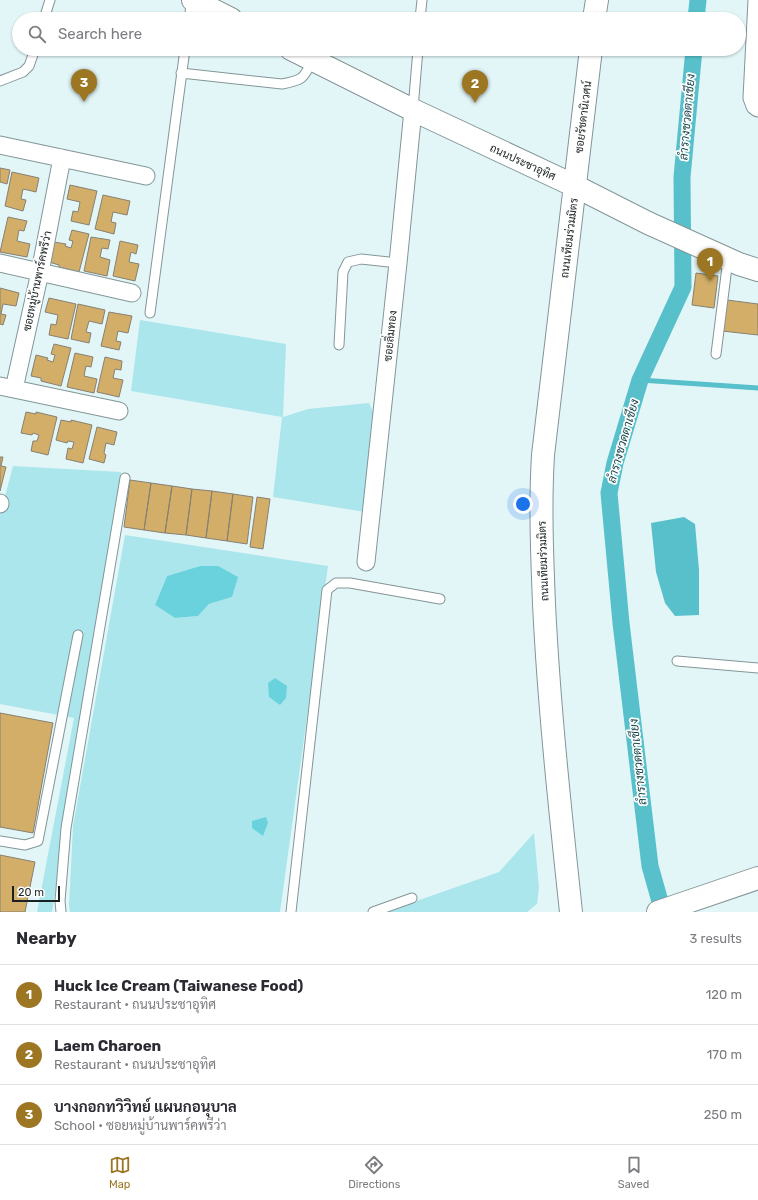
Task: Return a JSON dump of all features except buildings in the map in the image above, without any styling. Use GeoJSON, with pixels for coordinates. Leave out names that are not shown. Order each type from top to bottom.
{"type":"FeatureCollection","features":[{"type":"Feature","properties":{"kind":"street"},"geometry":{"type":"LineString","coordinates":[[193,0],[217,12]]}},
{"type":"Feature","properties":{"kind":"street"},"geometry":{"type":"LineString","coordinates":[[595,12],[597,0]]}},
{"type":"Feature","properties":{"kind":"street"},"geometry":{"type":"LineString","coordinates":[[757,0],[752,98],[755,106],[758,108]]}},
{"type":"Feature","properties":{"kind":"street","name":"ถนนประชาอุทิศ"},"geometry":{"type":"LineString","coordinates":[[305,56],[413,110],[575,186],[648,223],[742,264]]}},
{"type":"Feature","properties":{"kind":"street","name":"ซอยรัชดานิเวศน์"},"geometry":{"type":"LineString","coordinates":[[575,186],[590,56]]}},
{"type":"Feature","properties":{"kind":"street","name":"ซอยลิ่มทอง"},"geometry":{"type":"LineString","coordinates":[[366,562],[413,110]]}},
{"type":"Feature","properties":{"kind":"street"},"geometry":{"type":"LineString","coordinates":[[0,144],[146,176]]}},
{"type":"Feature","properties":{"kind":"street","name":"ซอยหมู่บ้านพาร์คพรีว่า"},"geometry":{"type":"LineString","coordinates":[[7,388],[40,272],[62,158]]}},
{"type":"Feature","properties":{"kind":"street","name":"ถนนเทียมร่วมมิตร"},"geometry":{"type":"LineString","coordinates":[[571,912],[550,713],[541,496],[543,455],[575,186]]}},
{"type":"Feature","properties":{"kind":"street"},"geometry":{"type":"LineString","coordinates":[[0,263],[132,293]]}},
{"type":"Feature","properties":{"kind":"street"},"geometry":{"type":"LineString","coordinates":[[7,388],[120,411]]}},
{"type":"Feature","properties":{"kind":"street"},"geometry":{"type":"LineString","coordinates":[[668,909],[758,878]]}},
{"type":"Feature","properties":{"kind":"lane"},"geometry":{"type":"LineString","coordinates":[[46,12],[50,0]]}},
{"type":"Feature","properties":{"kind":"lane"},"geometry":{"type":"LineString","coordinates":[[190,12],[193,0]]}},
{"type":"Feature","properties":{"kind":"lane"},"geometry":{"type":"LineString","coordinates":[[421,12],[422,0]]}},
{"type":"Feature","properties":{"kind":"lane"},"geometry":{"type":"LineString","coordinates":[[0,81],[23,72],[29,66],[33,56]]}},
{"type":"Feature","properties":{"kind":"lane"},"geometry":{"type":"LineString","coordinates":[[150,313],[184,56]]}},
{"type":"Feature","properties":{"kind":"lane"},"geometry":{"type":"LineString","coordinates":[[413,110],[417,56]]}},
{"type":"Feature","properties":{"kind":"lane"},"geometry":{"type":"LineString","coordinates":[[181,73],[282,84],[298,81],[304,76],[313,60]]}},
{"type":"Feature","properties":{"kind":"lane"},"geometry":{"type":"LineString","coordinates":[[339,345],[343,272],[348,262],[361,259],[398,263]]}},
{"type":"Feature","properties":{"kind":"lane"},"geometry":{"type":"LineString","coordinates":[[716,354],[742,264]]}},
{"type":"Feature","properties":{"kind":"lane"},"geometry":{"type":"LineString","coordinates":[[61,912],[60,901],[66,828],[125,478]]}},
{"type":"Feature","properties":{"kind":"lane"},"geometry":{"type":"LineString","coordinates":[[291,912],[327,590],[336,583],[350,583],[440,599]]}},
{"type":"Feature","properties":{"kind":"lane"},"geometry":{"type":"LineString","coordinates":[[0,841],[25,846],[38,841],[78,635]]}},
{"type":"Feature","properties":{"kind":"lane"},"geometry":{"type":"LineString","coordinates":[[677,661],[758,668]]}},
{"type":"Feature","properties":{"kind":"lane"},"geometry":{"type":"LineString","coordinates":[[373,912],[412,898]]}},
{"type":"Feature","properties":{"kind":"shaded area"},"geometry":{"type":"Polygon","coordinates":[[[140,320],[286,344],[283,417],[308,409],[369,403],[376,417],[365,512],[273,497],[282,417],[131,391],[140,320]]]}},
{"type":"Feature","properties":{"kind":"shaded area"},"geometry":{"type":"Polygon","coordinates":[[[13,466],[121,472],[52,912],[37,912],[74,718],[0,704],[0,515],[13,466]]]}},
{"type":"Feature","properties":{"kind":"shaded area"},"geometry":{"type":"Polygon","coordinates":[[[684,517],[695,524],[699,570],[699,615],[675,616],[665,603],[656,572],[651,523],[684,517]]]}},
{"type":"Feature","properties":{"kind":"shaded area"},"geometry":{"type":"Polygon","coordinates":[[[125,535],[328,566],[280,912],[70,912],[69,906],[73,826],[125,535]],[[200,566],[167,576],[155,605],[175,618],[198,616],[209,604],[232,597],[218,566],[200,566]]]}},
{"type":"Feature","properties":{"kind":"shaded area"},"geometry":{"type":"Polygon","coordinates":[[[200,566],[218,566],[238,577],[232,597],[209,604],[198,616],[175,618],[155,605],[167,576],[200,566]]]}},
{"type":"Feature","properties":{"kind":"shaded area"},"geometry":{"type":"Polygon","coordinates":[[[275,678],[287,686],[286,698],[280,705],[269,697],[268,683],[275,678]]]}},
{"type":"Feature","properties":{"kind":"shaded area"},"geometry":{"type":"Polygon","coordinates":[[[266,817],[268,823],[263,836],[252,828],[252,821],[266,817]]]}},
{"type":"Feature","properties":{"kind":"shaded area"},"geometry":{"type":"Polygon","coordinates":[[[534,833],[539,888],[537,904],[527,912],[385,912],[499,872],[534,833]]]}},
{"type":"Feature","properties":{"kind":"waterway","name":"ลำรางชวดตาเชียง"},"geometry":{"type":"LineString","coordinates":[[697,12],[698,0]]}},
{"type":"Feature","properties":{"kind":"waterway","name":"ลำรางชวดตาเชียง"},"geometry":{"type":"LineString","coordinates":[[663,912],[650,866],[621,623],[609,493],[615,463],[640,380],[683,287],[682,177],[693,56]]}},
{"type":"Feature","properties":{"kind":"waterway"},"geometry":{"type":"LineString","coordinates":[[640,380],[758,388]]}},
{"type":"Feature","properties":{"kind":"place","name":"บางกอกทวิวิทย์ แผนกอนุบาล"},"geometry":{"type":"Point","coordinates":[84,102]}},
{"type":"Feature","properties":{"kind":"place","name":"Laem Charoen"},"geometry":{"type":"Point","coordinates":[475,103]}},
{"type":"Feature","properties":{"kind":"place","name":"Huck Ice Cream (Taiwanese Food)"},"geometry":{"type":"Point","coordinates":[710,281]}}]}
